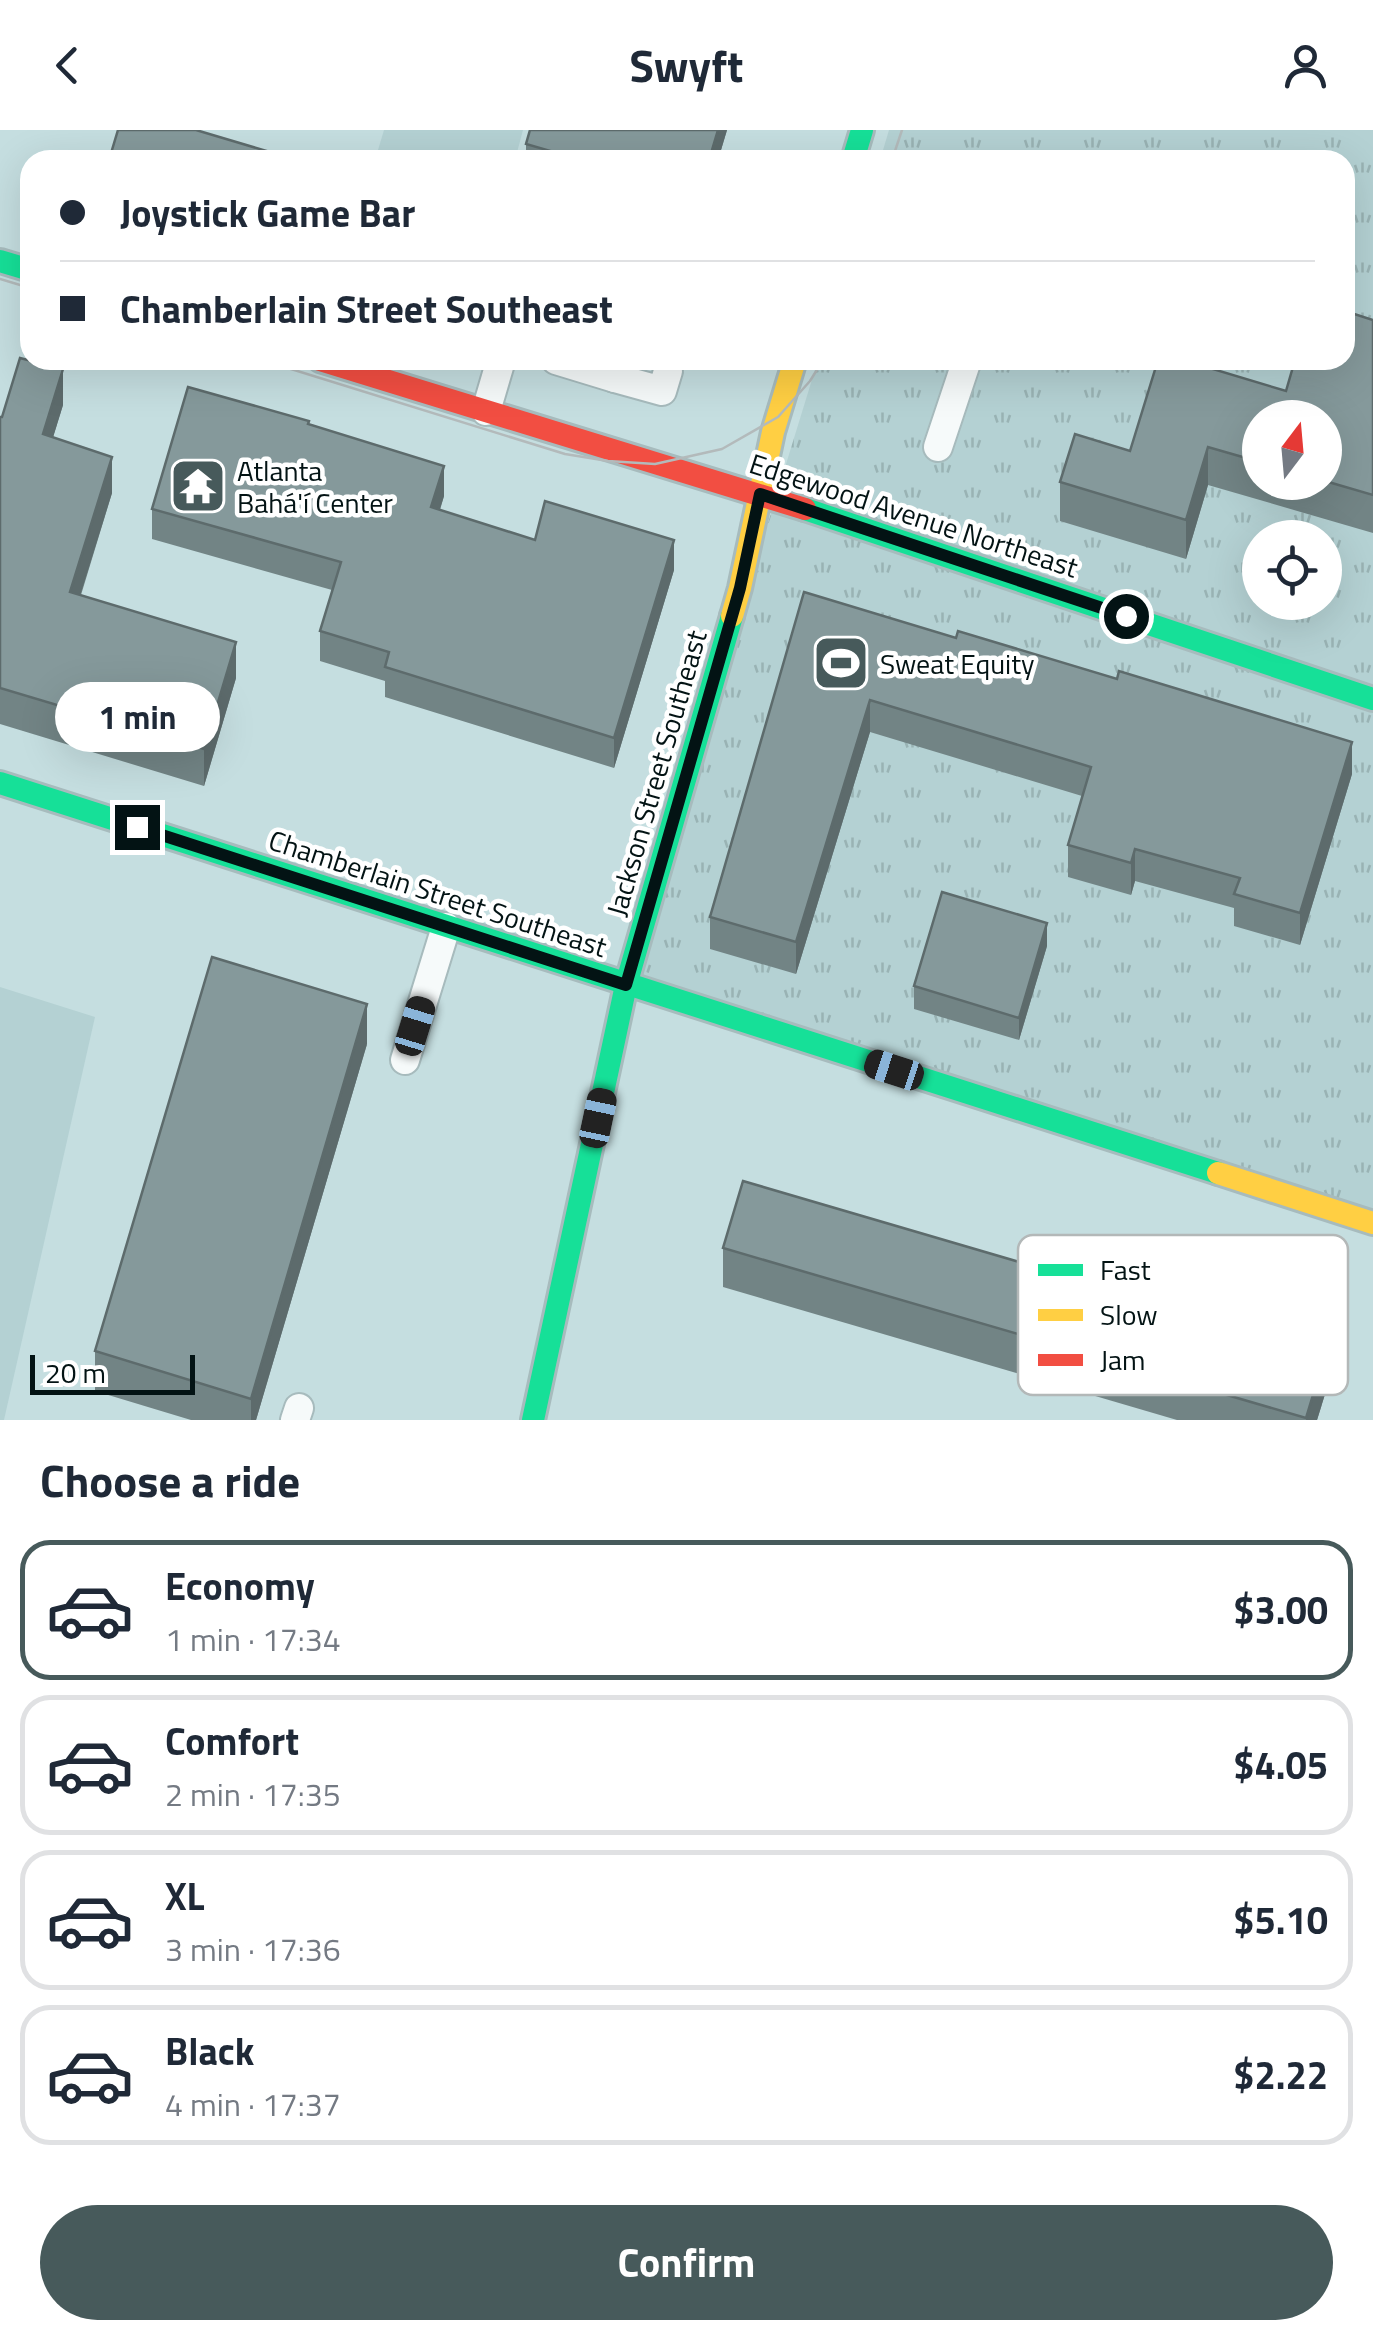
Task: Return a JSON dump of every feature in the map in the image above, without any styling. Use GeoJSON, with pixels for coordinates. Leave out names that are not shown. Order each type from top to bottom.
{"type":"FeatureCollection","features":[{"type":"Feature","properties":{"kind":"street","name":"Edgewood Avenue Northeast"},"geometry":{"type":"LineString","coordinates":[[353,370],[760,494],[1373,699]]}},
{"type":"Feature","properties":{"kind":"street","name":"Jackson Street Southeast"},"geometry":{"type":"LineString","coordinates":[[533,1420],[626,985],[740,588],[773,432],[791,370]]}},
{"type":"Feature","properties":{"kind":"street","name":"Chamberlain Street Southeast"},"geometry":{"type":"LineString","coordinates":[[0,783],[1373,1222]]}},
{"type":"Feature","properties":{"kind":"lane"},"geometry":{"type":"LineString","coordinates":[[486,411],[499,370]]}},
{"type":"Feature","properties":{"kind":"lane"},"geometry":{"type":"LineString","coordinates":[[620,370],[662,391],[668,371]]}},
{"type":"Feature","properties":{"kind":"lane"},"geometry":{"type":"LineString","coordinates":[[938,448],[964,370]]}},
{"type":"Feature","properties":{"kind":"lane"},"geometry":{"type":"LineString","coordinates":[[405,1060],[446,926]]}},
{"type":"Feature","properties":{"kind":"green space"},"geometry":{"type":"Polygon","coordinates":[[[384,130],[523,130],[518,150],[378,150],[384,130]]]}},
{"type":"Feature","properties":{"kind":"green space"},"geometry":{"type":"Polygon","coordinates":[[[889,130],[1373,130],[1373,1217],[626,985],[815,370],[1355,370],[1355,150],[883,150],[889,130]]]}},
{"type":"Feature","properties":{"kind":"green space"},"geometry":{"type":"Polygon","coordinates":[[[0,987],[95,1017],[4,1420],[0,1420],[0,987]]]}},
{"type":"Feature","properties":{"kind":"building"},"geometry":{"type":"Polygon","coordinates":[[[118,130],[196,130],[263,150],[112,150],[118,130]]]}},
{"type":"Feature","properties":{"kind":"building"},"geometry":{"type":"Polygon","coordinates":[[[530,130],[718,130],[712,150],[547,150],[526,144],[530,130]]]}},
{"type":"Feature","properties":{"kind":"building"},"geometry":{"type":"Polygon","coordinates":[[[1355,314],[1373,320],[1373,495],[1342,486],[1342,400],[1242,400],[1242,457],[1208,447],[1186,520],[1060,482],[1075,434],[1130,451],[1155,370],[1216,370],[1286,391],[1292,370],[1355,370],[1355,314]]]}},
{"type":"Feature","properties":{"kind":"building"},"geometry":{"type":"Polygon","coordinates":[[[20,358],[20,370],[63,370],[43,434],[112,457],[70,592],[236,642],[204,749],[0,688],[2,417],[20,358]]]}},
{"type":"Feature","properties":{"kind":"building"},"geometry":{"type":"Polygon","coordinates":[[[188,387],[309,421],[308,424],[444,466],[431,507],[535,540],[545,501],[674,540],[614,738],[385,667],[389,652],[320,631],[341,562],[152,509],[188,387]]]}},
{"type":"Feature","properties":{"kind":"building"},"geometry":{"type":"Polygon","coordinates":[[[804,592],[956,638],[958,631],[1117,679],[1119,671],[1352,742],[1300,913],[1234,894],[1240,878],[1135,849],[1131,863],[1068,845],[1091,767],[870,700],[796,942],[710,917],[804,592]]]}},
{"type":"Feature","properties":{"kind":"building"},"geometry":{"type":"Polygon","coordinates":[[[942,892],[1047,923],[1019,1018],[914,986],[942,892]]]}},
{"type":"Feature","properties":{"kind":"building"},"geometry":{"type":"Polygon","coordinates":[[[212,957],[367,1004],[251,1399],[95,1351],[212,957]]]}},
{"type":"Feature","properties":{"kind":"building"},"geometry":{"type":"Polygon","coordinates":[[[743,1181],[1018,1262],[1018,1334],[723,1248],[743,1181]]]}},
{"type":"Feature","properties":{"kind":"building"},"geometry":{"type":"Polygon","coordinates":[[[1227,1395],[1313,1395],[1306,1418],[1227,1395]]]}},
{"type":"Feature","properties":{"kind":"tram line"},"geometry":{"type":"LineString","coordinates":[[895,150],[902,130]]}},
{"type":"Feature","properties":{"kind":"tram line"},"geometry":{"type":"LineString","coordinates":[[0,279],[20,285]]}},
{"type":"Feature","properties":{"kind":"tram line"},"geometry":{"type":"LineString","coordinates":[[294,370],[565,454],[655,464],[722,449],[778,417],[817,370]]}},
{"type":"Feature","properties":{"kind":"traffic: fast"},"geometry":{"type":"LineString","coordinates":[[856,150],[862,130]]}},
{"type":"Feature","properties":{"kind":"traffic: fast"},"geometry":{"type":"LineString","coordinates":[[0,261],[20,267]]}},
{"type":"Feature","properties":{"kind":"traffic: fast"},"geometry":{"type":"LineString","coordinates":[[805,509],[1373,699]]}},
{"type":"Feature","properties":{"kind":"traffic: fast"},"geometry":{"type":"LineString","coordinates":[[533,1420],[626,985],[732,616]]}},
{"type":"Feature","properties":{"kind":"traffic: fast"},"geometry":{"type":"LineString","coordinates":[[0,783],[1218,1173]]}},
{"type":"Feature","properties":{"kind":"traffic: slow"},"geometry":{"type":"LineString","coordinates":[[732,616],[773,432],[792,370]]}},
{"type":"Feature","properties":{"kind":"traffic: slow"},"geometry":{"type":"LineString","coordinates":[[1218,1173],[1373,1223]]}},
{"type":"Feature","properties":{"kind":"traffic: jam"},"geometry":{"type":"LineString","coordinates":[[353,370],[805,509]]}},
{"type":"Feature","properties":{"kind":"place","name":"Atlanta Bahá'í Center"},"geometry":{"type":"Point","coordinates":[198,486]}},
{"type":"Feature","properties":{"kind":"place","name":"Sweat Equity"},"geometry":{"type":"Point","coordinates":[841,663]}},
{"type":"Feature","properties":{"kind":"route"},"geometry":{"type":"LineString","coordinates":[[137,827],[626,985],[740,588],[760,494],[1126,616]]}}]}
